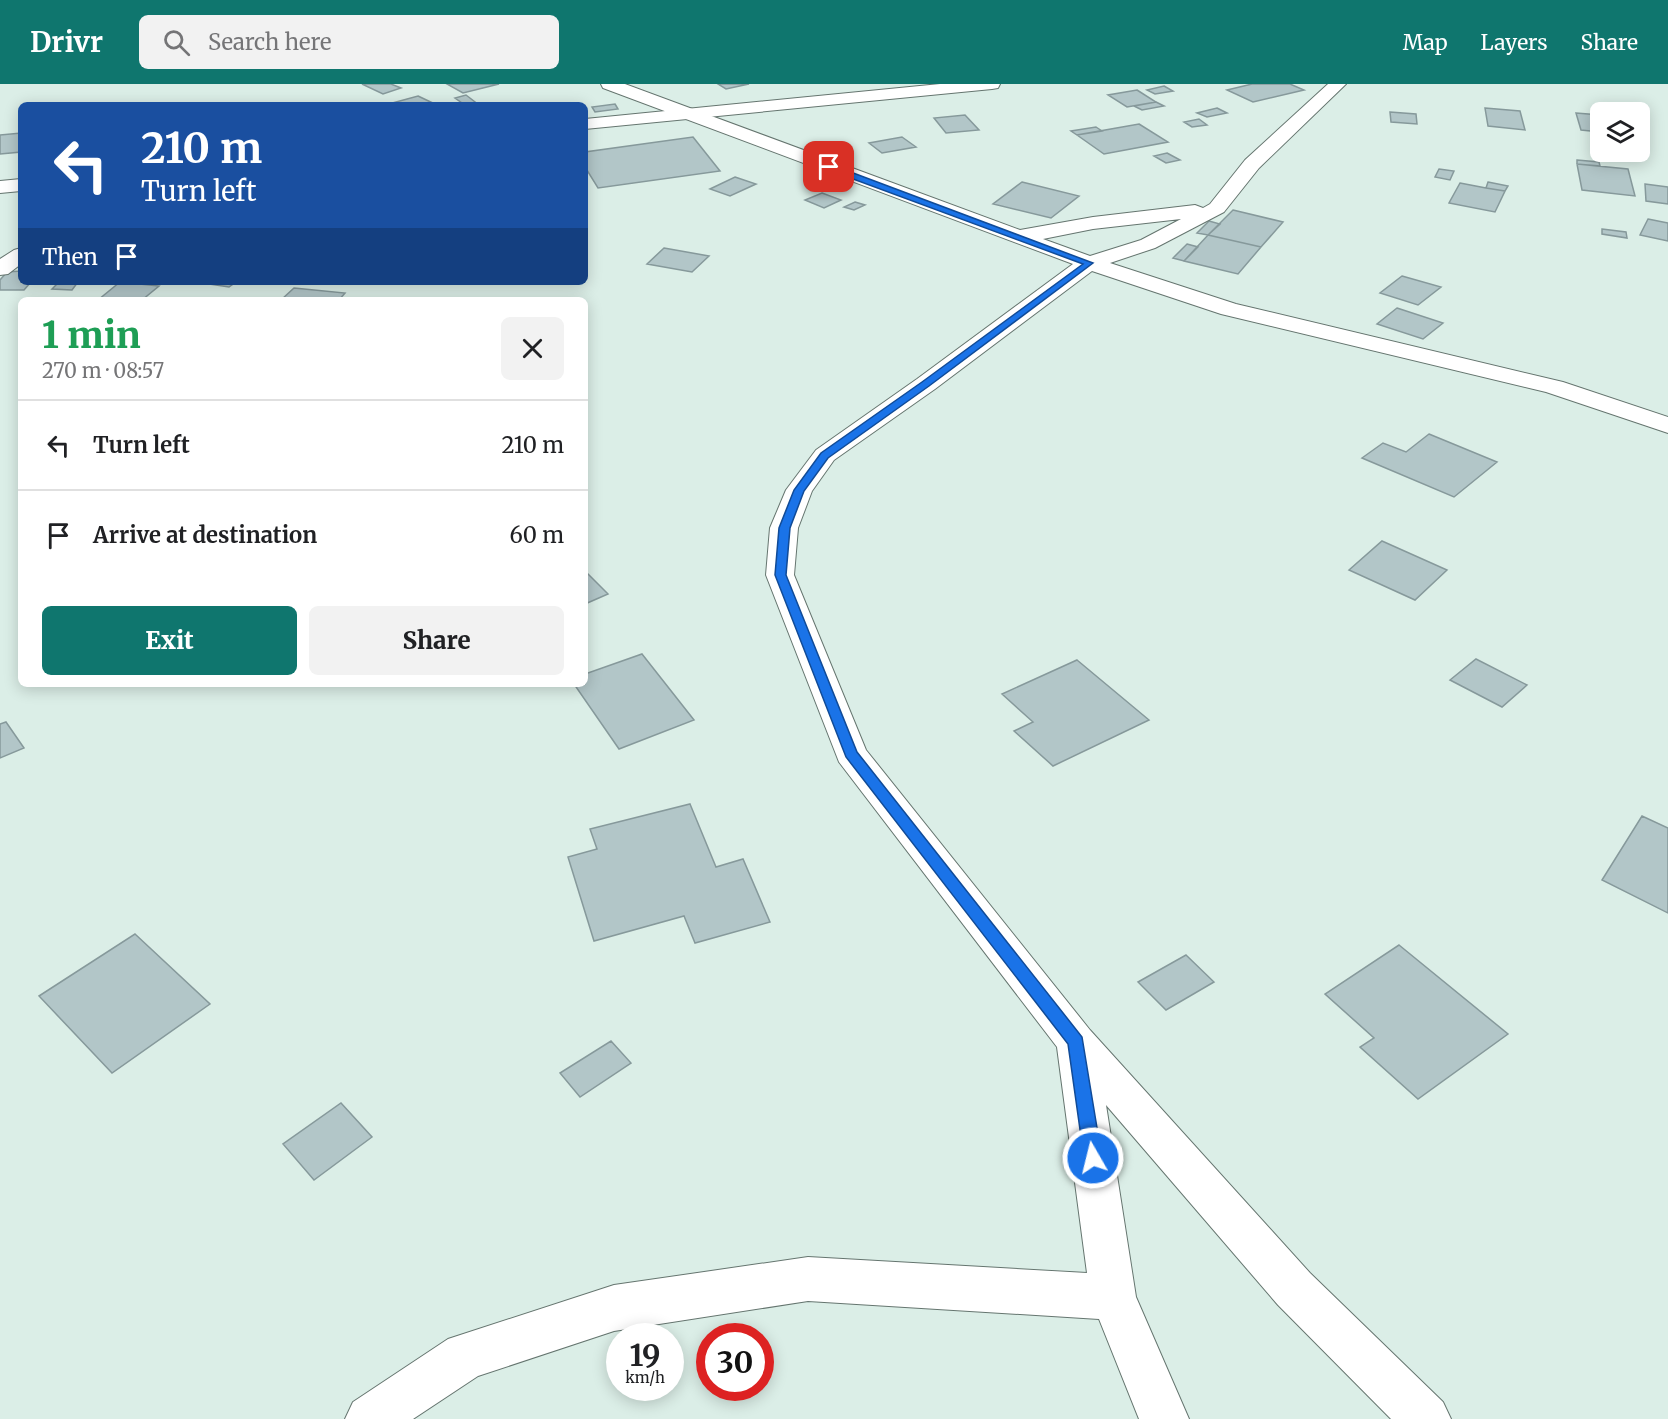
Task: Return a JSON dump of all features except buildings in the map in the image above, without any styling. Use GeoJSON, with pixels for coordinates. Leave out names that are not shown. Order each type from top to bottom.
{"type":"FeatureCollection","features":[{"type":"Feature","properties":{"kind":"street"},"geometry":{"type":"LineString","coordinates":[[609,84],[1016,237],[1228,309],[1554,387],[1668,425]]}},
{"type":"Feature","properties":{"kind":"street"},"geometry":{"type":"LineString","coordinates":[[588,124],[992,84]]}},
{"type":"Feature","properties":{"kind":"street"},"geometry":{"type":"LineString","coordinates":[[1338,84],[1252,164],[1217,208],[1148,244],[1089,263],[926,384],[825,455],[799,490],[784,528],[780,575],[851,754],[1076,1042],[1294,1289],[1426,1419]]}},
{"type":"Feature","properties":{"kind":"street"},"geometry":{"type":"LineString","coordinates":[[0,187],[18,185]]}},
{"type":"Feature","properties":{"kind":"street"},"geometry":{"type":"LineString","coordinates":[[1016,237],[1093,223],[1217,208]]}},
{"type":"Feature","properties":{"kind":"street"},"geometry":{"type":"LineString","coordinates":[[0,269],[18,256]]}},
{"type":"Feature","properties":{"kind":"street"},"geometry":{"type":"LineString","coordinates":[[1076,1042],[1113,1297],[1164,1419]]}},
{"type":"Feature","properties":{"kind":"street"},"geometry":{"type":"LineString","coordinates":[[370,1419],[465,1356],[614,1308],[808,1279],[1113,1297]]}},
{"type":"Feature","properties":{"kind":"route"},"geometry":{"type":"LineString","coordinates":[[829,167],[1089,263],[926,384],[825,455],[799,490],[784,528],[780,575],[851,754],[1076,1042],[1093,1158]]}}]}
